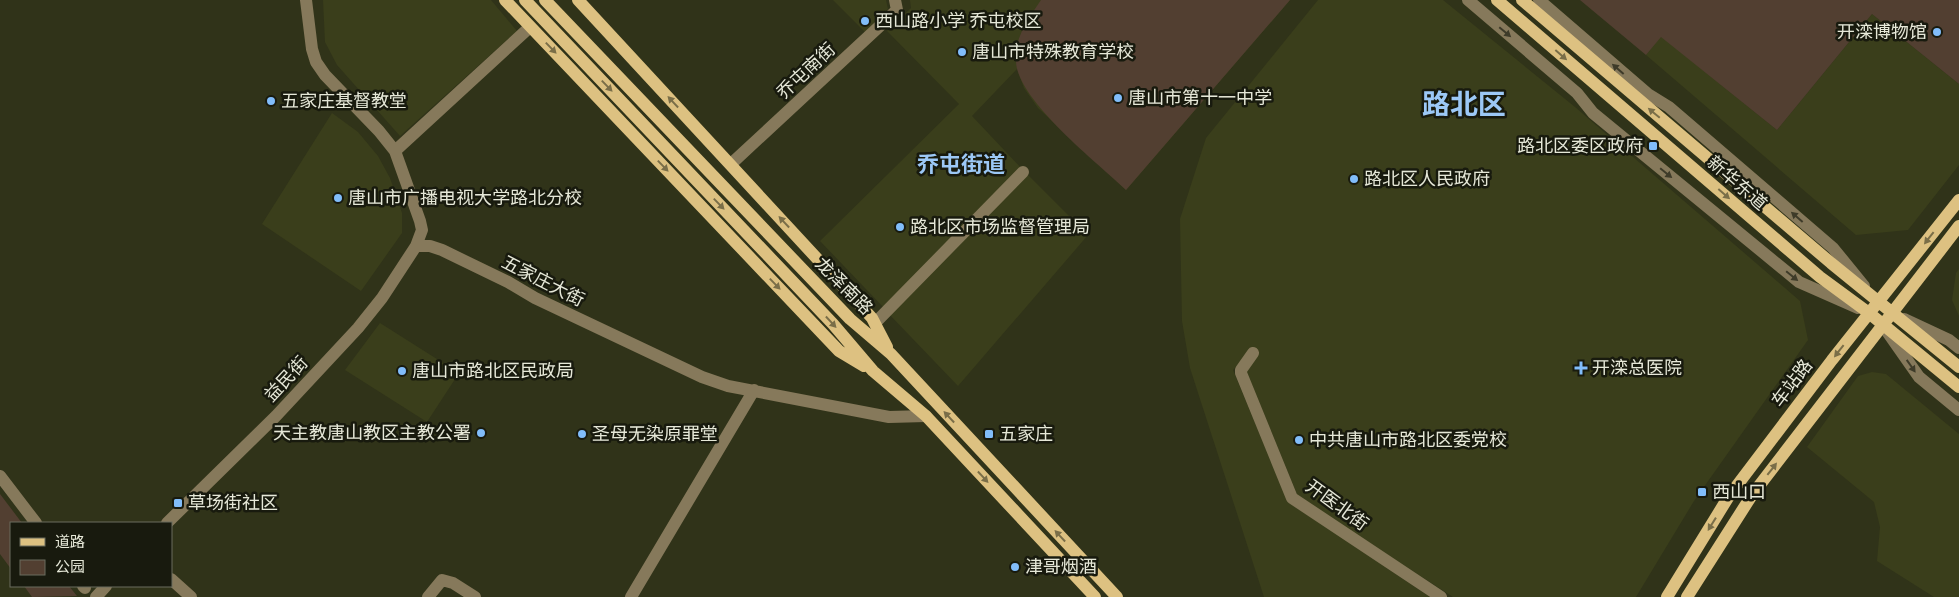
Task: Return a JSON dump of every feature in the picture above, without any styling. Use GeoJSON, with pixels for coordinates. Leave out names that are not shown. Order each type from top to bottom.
{"type":"FeatureCollection","features":[{"type":"Feature","properties":{"kind":"main road"},"geometry":{"type":"LineString","coordinates":[[505,0],[839,351],[873,371]]}},
{"type":"Feature","properties":{"kind":"main road","name":"龙泽南路"},"geometry":{"type":"LineString","coordinates":[[525,0],[833,324],[873,371],[926,416],[1095,597]]}},
{"type":"Feature","properties":{"kind":"main road","name":"龙泽南路"},"geometry":{"type":"LineString","coordinates":[[545,0],[844,312],[891,354],[1117,597]]}},
{"type":"Feature","properties":{"kind":"main road"},"geometry":{"type":"LineString","coordinates":[[578,0],[874,323],[891,354]]}},
{"type":"Feature","properties":{"kind":"main road","name":"新华东道"},"geometry":{"type":"LineString","coordinates":[[1497,0],[1820,277],[1869,313],[1959,387]]}},
{"type":"Feature","properties":{"kind":"main road","name":"新华东道"},"geometry":{"type":"LineString","coordinates":[[1522,0],[1878,303],[1959,367]]}},
{"type":"Feature","properties":{"kind":"main road","name":"车站路"},"geometry":{"type":"LineString","coordinates":[[1667,597],[1729,496],[1869,313],[1959,200]]}},
{"type":"Feature","properties":{"kind":"main road","name":"车站路"},"geometry":{"type":"LineString","coordinates":[[1687,597],[1752,494],[1884,326],[1891,313],[1959,226]]}},
{"type":"Feature","properties":{"kind":"street"},"geometry":{"type":"LineString","coordinates":[[306,0],[312,48],[316,62],[324,75],[379,131],[395,151],[422,230],[416,246]]}},
{"type":"Feature","properties":{"kind":"street","name":"乔屯南街"},"geometry":{"type":"LineString","coordinates":[[730,164],[897,10],[896,0]]}},
{"type":"Feature","properties":{"kind":"street"},"geometry":{"type":"LineString","coordinates":[[1468,0],[1577,93],[1593,113],[1799,282],[1869,313]]}},
{"type":"Feature","properties":{"kind":"street"},"geometry":{"type":"LineString","coordinates":[[1538,0],[1648,94],[1669,107],[1833,248],[1878,303]]}},
{"type":"Feature","properties":{"kind":"street"},"geometry":{"type":"LineString","coordinates":[[395,151],[530,27]]}},
{"type":"Feature","properties":{"kind":"street"},"geometry":{"type":"LineString","coordinates":[[874,323],[1023,172]]}},
{"type":"Feature","properties":{"kind":"street","name":"五家庄大街"},"geometry":{"type":"LineString","coordinates":[[416,246],[430,246],[442,250],[508,282],[534,298],[702,377],[728,386],[889,417],[926,416]]}},
{"type":"Feature","properties":{"kind":"street","name":"益民街"},"geometry":{"type":"LineString","coordinates":[[168,522],[276,416],[358,328],[382,298],[416,246]]}},
{"type":"Feature","properties":{"kind":"street"},"geometry":{"type":"LineString","coordinates":[[1891,313],[1949,340],[1959,348]]}},
{"type":"Feature","properties":{"kind":"street"},"geometry":{"type":"LineString","coordinates":[[1884,326],[1919,377],[1959,410]]}},
{"type":"Feature","properties":{"kind":"street","name":"开医北街"},"geometry":{"type":"LineString","coordinates":[[1254,353],[1241,370],[1241,373],[1292,498],[1440,597]]}},
{"type":"Feature","properties":{"kind":"street"},"geometry":{"type":"LineString","coordinates":[[631,597],[754,390]]}},
{"type":"Feature","properties":{"kind":"street"},"geometry":{"type":"LineString","coordinates":[[0,476],[35,522]]}},
{"type":"Feature","properties":{"kind":"street"},"geometry":{"type":"LineString","coordinates":[[172,580],[191,597]]}},
{"type":"Feature","properties":{"kind":"street"},"geometry":{"type":"LineString","coordinates":[[428,597],[442,580],[453,583],[475,597]]}},
{"type":"Feature","properties":{"kind":"street"},"geometry":{"type":"LineString","coordinates":[[96,597],[105,587]]}},
{"type":"Feature","properties":{"kind":"shaded area"},"geometry":{"type":"Polygon","coordinates":[[[323,0],[491,0],[517,31],[400,136],[337,65],[325,42],[323,0]]]}},
{"type":"Feature","properties":{"kind":"shaded area","name":"西山路小学 乔屯校区"},"geometry":{"type":"Polygon","coordinates":[[[833,0],[886,0],[888,9],[865,32],[833,0]]]}},
{"type":"Feature","properties":{"kind":"shaded area"},"geometry":{"type":"Polygon","coordinates":[[[910,0],[1290,0],[1126,190],[1038,108],[1024,88],[1017,69],[972,116],[1023,170],[885,309],[820,241],[959,104],[887,31],[911,8],[910,0]]]}},
{"type":"Feature","properties":{"kind":"shaded area"},"geometry":{"type":"Polygon","coordinates":[[[1318,0],[1443,0],[1575,107],[1800,301],[1808,340],[1694,501],[1636,597],[1453,597],[1298,497],[1242,360],[1233,370],[1288,502],[1430,597],[1264,597],[1190,368],[1182,321],[1180,219],[1206,138],[1318,0]]]}},
{"type":"Feature","properties":{"kind":"shaded area"},"geometry":{"type":"Polygon","coordinates":[[[1872,14],[1959,84],[1959,165],[1908,230],[1856,235],[1646,55],[1661,36],[1777,130],[1872,14]]]}},
{"type":"Feature","properties":{"kind":"shaded area","name":"唐山市广播电视大学路北分校"},"geometry":{"type":"Polygon","coordinates":[[[332,113],[358,132],[378,156],[390,178],[402,213],[402,233],[361,291],[262,224],[332,113]]]}},
{"type":"Feature","properties":{"kind":"shaded area"},"geometry":{"type":"Polygon","coordinates":[[[1025,172],[1088,235],[958,386],[887,312],[1025,172]]]}},
{"type":"Feature","properties":{"kind":"shaded area"},"geometry":{"type":"Polygon","coordinates":[[[1959,269],[1959,316],[1952,300],[1956,273],[1959,269]]]}},
{"type":"Feature","properties":{"kind":"shaded area","name":"唐山市路北区民政局"},"geometry":{"type":"Polygon","coordinates":[[[380,323],[459,373],[427,422],[345,370],[380,323]]]}},
{"type":"Feature","properties":{"kind":"shaded area"},"geometry":{"type":"Polygon","coordinates":[[[1872,372],[1886,374],[1959,434],[1959,597],[1934,597],[1877,561],[1880,527],[1874,502],[1807,447],[1858,376],[1872,372]]]}},
{"type":"Feature","properties":{"kind":"green space","name":"唐山市第十一中学"},"geometry":{"type":"Polygon","coordinates":[[[1041,0],[1290,0],[1126,190],[1079,148],[1044,113],[1020,78],[1016,62],[1017,45],[1031,14],[1041,0]]]}},
{"type":"Feature","properties":{"kind":"green space"},"geometry":{"type":"Polygon","coordinates":[[[1580,0],[1959,0],[1959,84],[1872,14],[1777,130],[1661,37],[1646,55],[1580,0]]]}},
{"type":"Feature","properties":{"kind":"green space"},"geometry":{"type":"Polygon","coordinates":[[[0,494],[21,522],[10,522],[10,568],[0,554],[0,494]]]}},
{"type":"Feature","properties":{"kind":"green space"},"geometry":{"type":"Polygon","coordinates":[[[25,587],[70,587],[77,596],[32,597],[25,587]]]}},
{"type":"Feature","properties":{"kind":"place","name":"西山路小学 乔屯校区"},"geometry":{"type":"Point","coordinates":[865,21]}},
{"type":"Feature","properties":{"kind":"place","name":"开滦博物馆"},"geometry":{"type":"Point","coordinates":[1937,32]}},
{"type":"Feature","properties":{"kind":"place","name":"唐山市特殊教育学校"},"geometry":{"type":"Point","coordinates":[962,52]}},
{"type":"Feature","properties":{"kind":"place","name":"唐山市第十一中学"},"geometry":{"type":"Point","coordinates":[1118,98]}},
{"type":"Feature","properties":{"kind":"place","name":"五家庄基督教堂"},"geometry":{"type":"Point","coordinates":[271,101]}},
{"type":"Feature","properties":{"kind":"place","name":"路北区委区政府"},"geometry":{"type":"Point","coordinates":[1653,146]}},
{"type":"Feature","properties":{"kind":"place","name":"路北区人民政府"},"geometry":{"type":"Point","coordinates":[1354,179]}},
{"type":"Feature","properties":{"kind":"place","name":"唐山市广播电视大学路北分校"},"geometry":{"type":"Point","coordinates":[338,198]}},
{"type":"Feature","properties":{"kind":"place","name":"路北区市场监督管理局"},"geometry":{"type":"Point","coordinates":[900,227]}},
{"type":"Feature","properties":{"kind":"place","name":"开滦总医院"},"geometry":{"type":"Point","coordinates":[1581,368]}},
{"type":"Feature","properties":{"kind":"place","name":"唐山市路北区民政局"},"geometry":{"type":"Point","coordinates":[402,371]}},
{"type":"Feature","properties":{"kind":"place","name":"天主教唐山教区主教公署"},"geometry":{"type":"Point","coordinates":[481,433]}},
{"type":"Feature","properties":{"kind":"place","name":"圣母无染原罪堂"},"geometry":{"type":"Point","coordinates":[582,434]}},
{"type":"Feature","properties":{"kind":"place","name":"五家庄"},"geometry":{"type":"Point","coordinates":[989,434]}},
{"type":"Feature","properties":{"kind":"place","name":"中共唐山市路北区委党校"},"geometry":{"type":"Point","coordinates":[1299,440]}},
{"type":"Feature","properties":{"kind":"place","name":"西山口"},"geometry":{"type":"Point","coordinates":[1702,492]}},
{"type":"Feature","properties":{"kind":"place","name":"草场街社区"},"geometry":{"type":"Point","coordinates":[178,503]}},
{"type":"Feature","properties":{"kind":"place","name":"津哥烟酒"},"geometry":{"type":"Point","coordinates":[1015,567]}},
{"type":"Feature","properties":{"kind":"district","name":"路北区"},"geometry":{"type":"Point","coordinates":[1464,104]}},
{"type":"Feature","properties":{"kind":"district","name":"乔屯街道"},"geometry":{"type":"Point","coordinates":[961,164]}}]}
